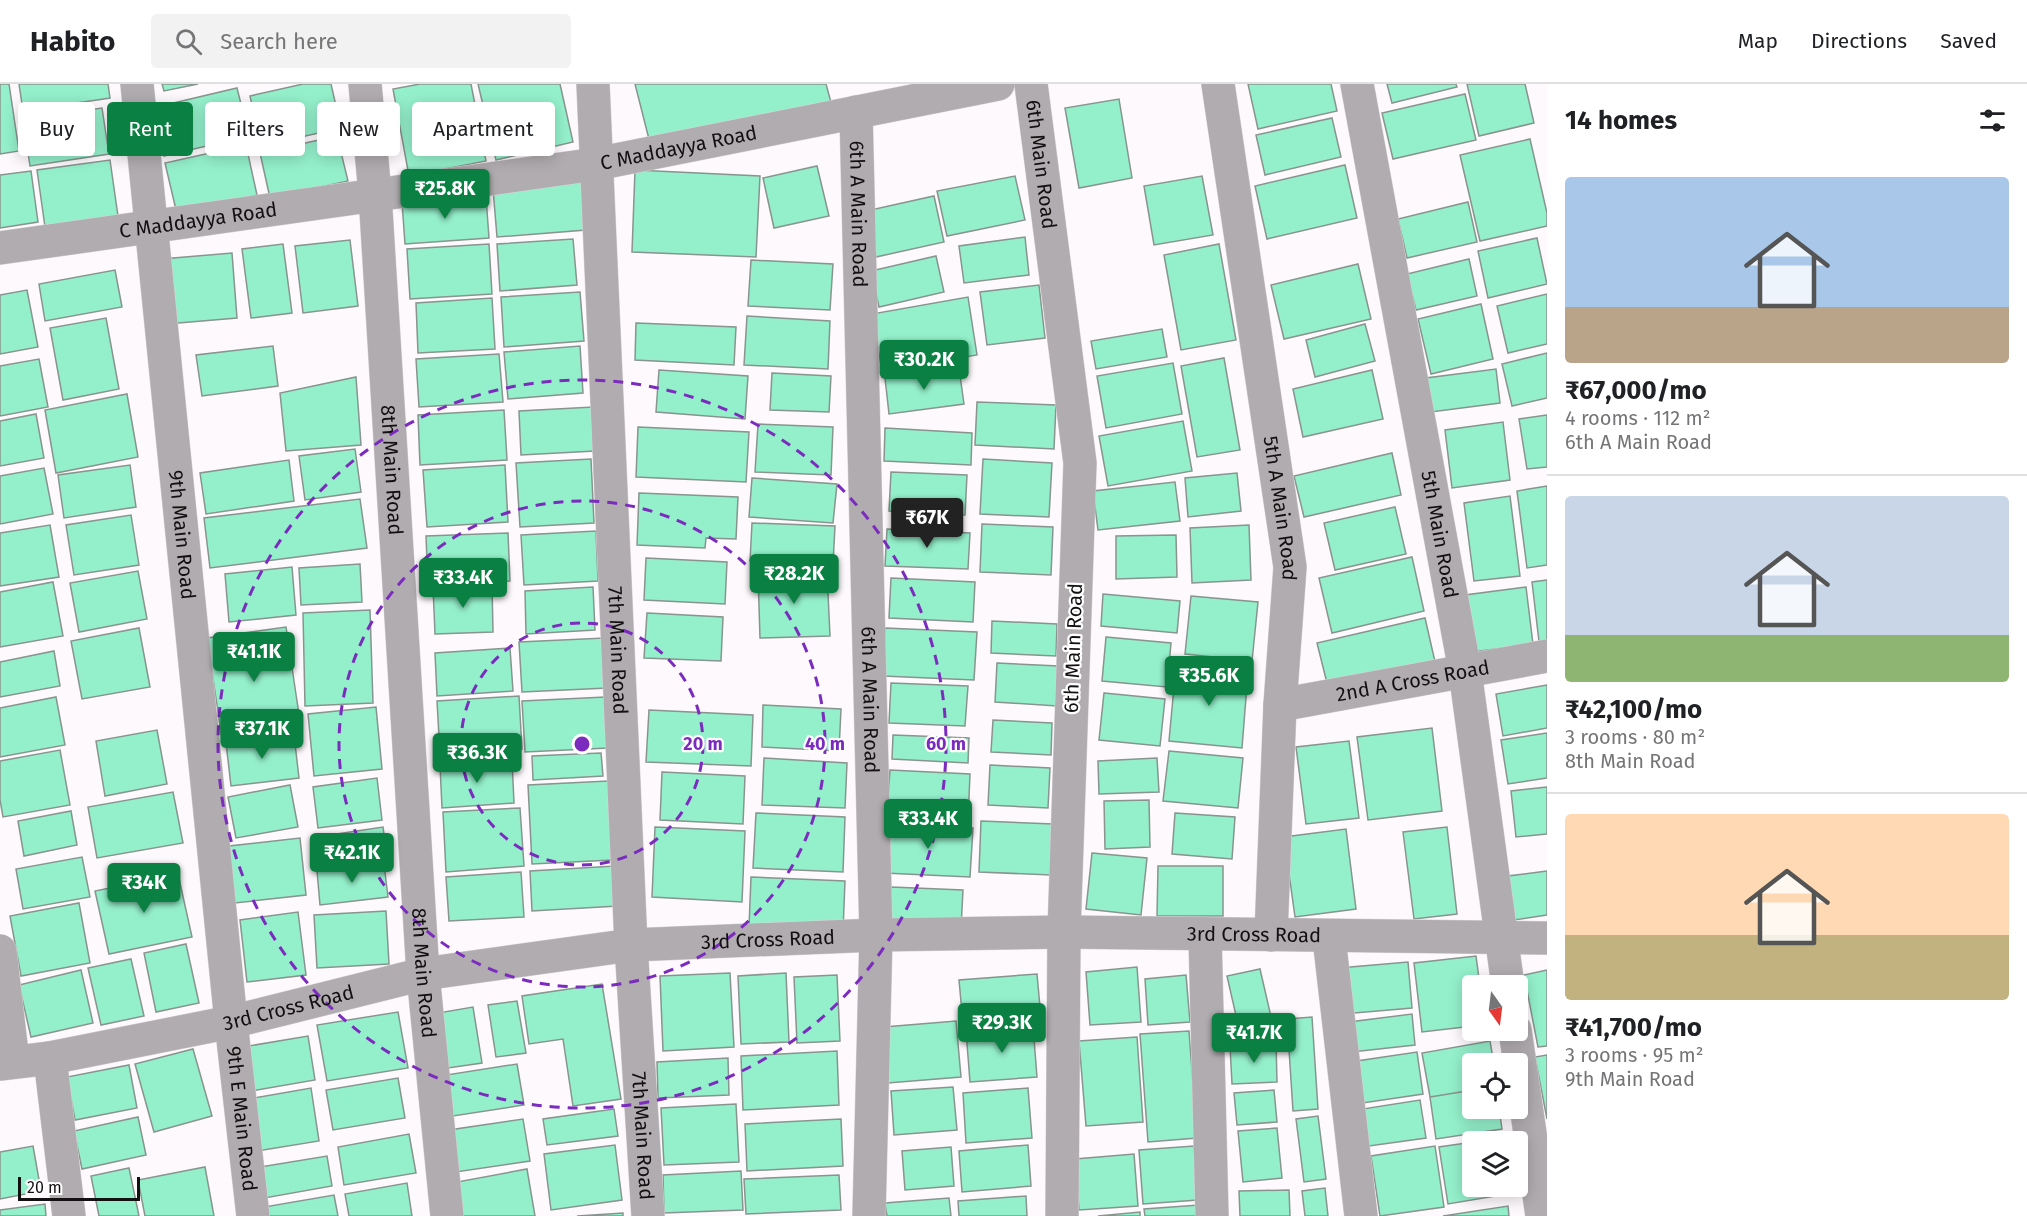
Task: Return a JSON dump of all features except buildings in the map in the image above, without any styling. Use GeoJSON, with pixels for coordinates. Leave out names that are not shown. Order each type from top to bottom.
{"type":"FeatureCollection","features":[{"type":"Feature","properties":{"kind":"street","name":"9th Main Road"},"geometry":{"type":"LineString","coordinates":[[137,84],[231,1022]]}},
{"type":"Feature","properties":{"kind":"street","name":"8th Main Road"},"geometry":{"type":"LineString","coordinates":[[365,84],[375,194],[423,974],[447,1216]]}},
{"type":"Feature","properties":{"kind":"street","name":"7th Main Road"},"geometry":{"type":"LineString","coordinates":[[593,84],[631,945],[648,1216]]}},
{"type":"Feature","properties":{"kind":"street","name":"C Maddayya Road"},"geometry":{"type":"LineString","coordinates":[[0,249],[596,164],[870,101],[998,84]]}},
{"type":"Feature","properties":{"kind":"street","name":"6th Main Road"},"geometry":{"type":"LineString","coordinates":[[1031,84],[1080,463],[1064,932],[1062,1216]]}},
{"type":"Feature","properties":{"kind":"street","name":"5th A Main Road"},"geometry":{"type":"LineString","coordinates":[[1218,84],[1290,567],[1280,705],[1271,935]]}},
{"type":"Feature","properties":{"kind":"street","name":"5th Main Road"},"geometry":{"type":"LineString","coordinates":[[1357,84],[1466,671],[1506,975]]}},
{"type":"Feature","properties":{"kind":"street","name":"6th A Main Road"},"geometry":{"type":"LineString","coordinates":[[869,1216],[876,935],[870,101]]}},
{"type":"Feature","properties":{"kind":"street","name":"2nd A Cross Road"},"geometry":{"type":"LineString","coordinates":[[1280,705],[1547,656]]}},
{"type":"Feature","properties":{"kind":"street","name":"3rd Cross Road"},"geometry":{"type":"LineString","coordinates":[[6,1063],[50,1059],[231,1022],[423,974],[631,945],[876,935],[1064,932],[1329,938],[1547,938]]}},
{"type":"Feature","properties":{"kind":"street"},"geometry":{"type":"LineString","coordinates":[[1205,934],[1212,1216]]}},
{"type":"Feature","properties":{"kind":"street"},"geometry":{"type":"LineString","coordinates":[[1329,938],[1361,1216]]}},
{"type":"Feature","properties":{"kind":"street"},"geometry":{"type":"LineString","coordinates":[[0,951],[6,1063]]}},
{"type":"Feature","properties":{"kind":"street","name":"9th E Main Road"},"geometry":{"type":"LineString","coordinates":[[231,1022],[253,1216]]}},
{"type":"Feature","properties":{"kind":"street"},"geometry":{"type":"LineString","coordinates":[[1517,1041],[1542,1216]]}},
{"type":"Feature","properties":{"kind":"street"},"geometry":{"type":"LineString","coordinates":[[50,1059],[69,1216]]}}]}
